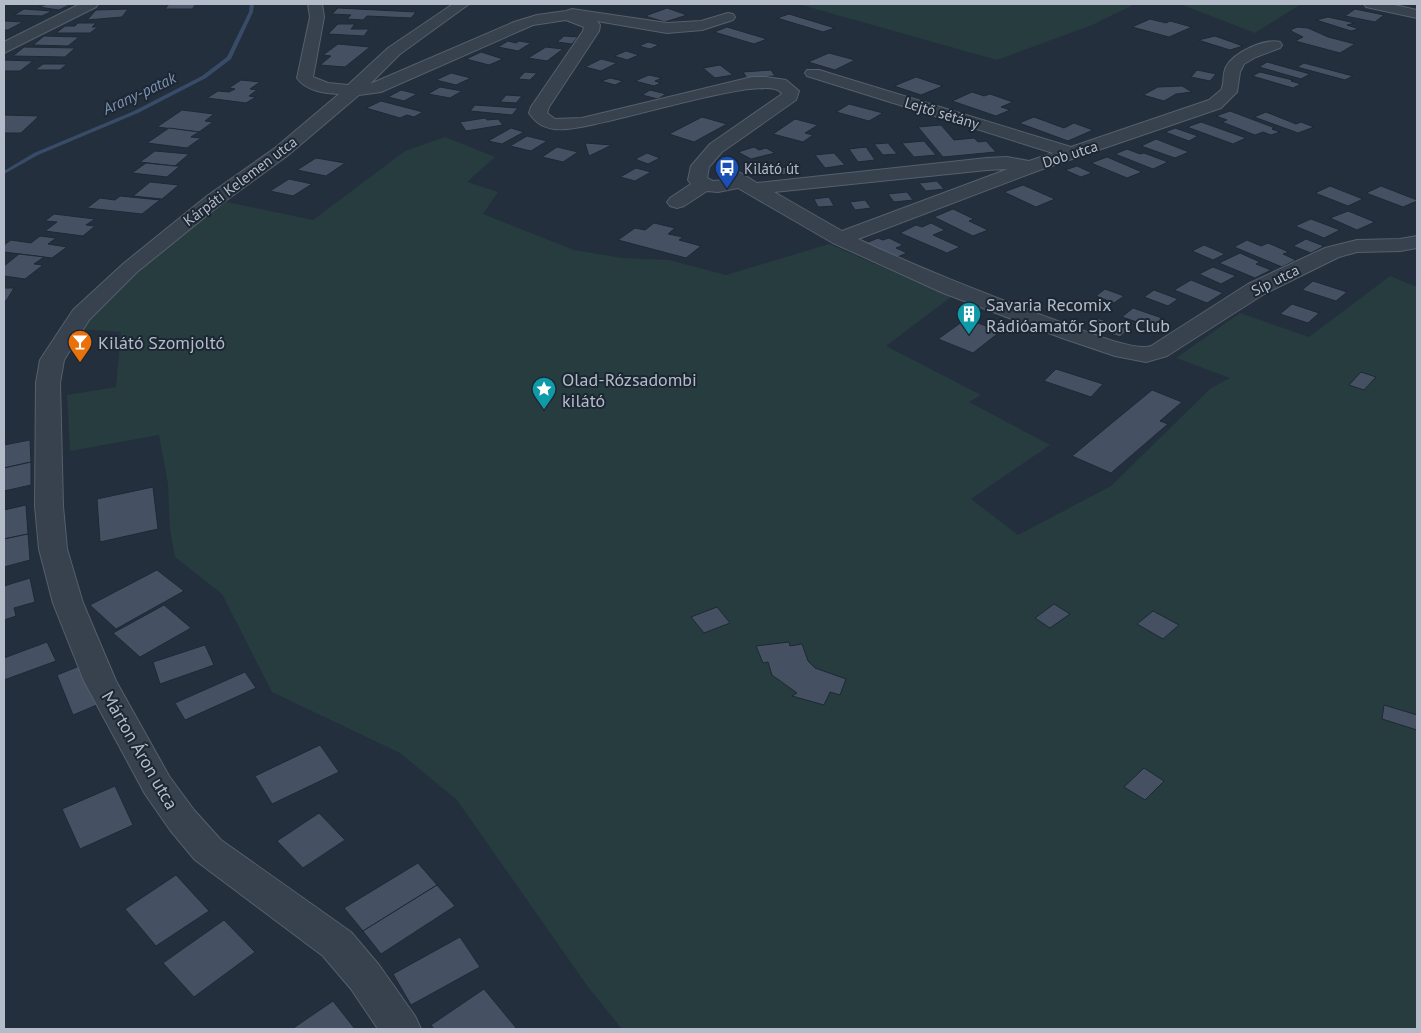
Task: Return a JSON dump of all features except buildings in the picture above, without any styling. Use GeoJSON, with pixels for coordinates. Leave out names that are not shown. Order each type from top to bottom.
{"type":"FeatureCollection","features":[{"type":"Feature","properties":{"kind":"street"},"geometry":{"type":"LineString","coordinates":[[4,48],[91,4]]}},
{"type":"Feature","properties":{"kind":"street"},"geometry":{"type":"LineString","coordinates":[[315,4],[317,18],[305,78],[308,82],[335,89],[354,90],[375,88],[534,20],[578,12],[667,28],[702,25],[728,17]]}},
{"type":"Feature","properties":{"kind":"street","name":"Kárpáti Kelemen utca"},"geometry":{"type":"LineString","coordinates":[[48,383],[52,360],[60,345],[81,315],[116,281],[214,200],[281,152],[354,90],[394,51],[462,4]]}},
{"type":"Feature","properties":{"kind":"street"},"geometry":{"type":"LineString","coordinates":[[1371,4],[1411,13]]}},
{"type":"Feature","properties":{"kind":"street"},"geometry":{"type":"LineString","coordinates":[[1389,26],[1411,13]]}},
{"type":"Feature","properties":{"kind":"street"},"geometry":{"type":"LineString","coordinates":[[561,16],[586,20],[592,25],[591,31],[540,107],[538,113],[540,118],[547,122],[564,124],[588,122],[739,84],[780,83],[791,91],[790,96],[783,102],[710,154],[700,166],[697,180],[702,185],[714,187],[746,185],[987,164],[1007,163],[1030,167]]}},
{"type":"Feature","properties":{"kind":"street","name":"Dob utca"},"geometry":{"type":"LineString","coordinates":[[840,239],[1030,167],[1215,104],[1228,96],[1232,86],[1233,68],[1239,60],[1274,45]]}},
{"type":"Feature","properties":{"kind":"street","name":"Lejtő sétány"},"geometry":{"type":"LineString","coordinates":[[813,73],[1071,154]]}},
{"type":"Feature","properties":{"kind":"street"},"geometry":{"type":"LineString","coordinates":[[710,154],[710,160],[714,166],[840,239]]}},
{"type":"Feature","properties":{"kind":"street"},"geometry":{"type":"LineString","coordinates":[[677,202],[702,185]]}},
{"type":"Feature","properties":{"kind":"street","name":"Síp utca"},"geometry":{"type":"LineString","coordinates":[[840,239],[951,288],[1104,345],[1146,355],[1159,351],[1256,289],[1332,252],[1357,246],[1400,245],[1417,242]]}},
{"type":"Feature","properties":{"kind":"street","name":"Márton Áron utca"},"geometry":{"type":"LineString","coordinates":[[48,383],[49,506],[53,549],[68,603],[100,681],[129,735],[157,785],[182,820],[208,850],[337,944],[365,977],[401,1029]]}},
{"type":"Feature","properties":{"kind":"green space"},"geometry":{"type":"Polygon","coordinates":[[[798,4],[1135,4],[1092,25],[997,60],[798,4]]]}},
{"type":"Feature","properties":{"kind":"green space"},"geometry":{"type":"Polygon","coordinates":[[[1180,4],[1301,4],[1255,33],[1180,4]]]}},
{"type":"Feature","properties":{"kind":"green space"},"geometry":{"type":"Polygon","coordinates":[[[445,137],[495,157],[467,182],[498,192],[483,214],[574,250],[622,258],[669,260],[726,275],[829,244],[951,297],[886,346],[981,395],[969,402],[1050,445],[971,499],[1018,535],[1111,486],[1211,388],[1230,378],[1176,358],[1240,313],[1309,337],[1390,276],[1417,287],[1417,1029],[622,1029],[588,987],[457,800],[400,753],[272,692],[222,594],[175,557],[170,530],[168,484],[159,435],[70,451],[67,395],[116,387],[121,332],[80,329],[135,271],[222,201],[313,220],[405,151],[445,137]]]}},
{"type":"Feature","properties":{"kind":"waterway","name":"Arany-patak"},"geometry":{"type":"LineString","coordinates":[[4,173],[36,154],[136,112],[204,77],[229,58],[251,12],[252,4]]}},
{"type":"Feature","properties":{"kind":"place","name":"Kilátó út"},"geometry":{"type":"Point","coordinates":[727,189]}},
{"type":"Feature","properties":{"kind":"place","name":"Savaria Recomix Rádióamatőr Sport Club"},"geometry":{"type":"Point","coordinates":[969,335]}},
{"type":"Feature","properties":{"kind":"place","name":"Kilátó Szomjoltó"},"geometry":{"type":"Point","coordinates":[80,363]}},
{"type":"Feature","properties":{"kind":"place","name":"Olad-Rózsadombi kilátó"},"geometry":{"type":"Point","coordinates":[544,410]}}]}
